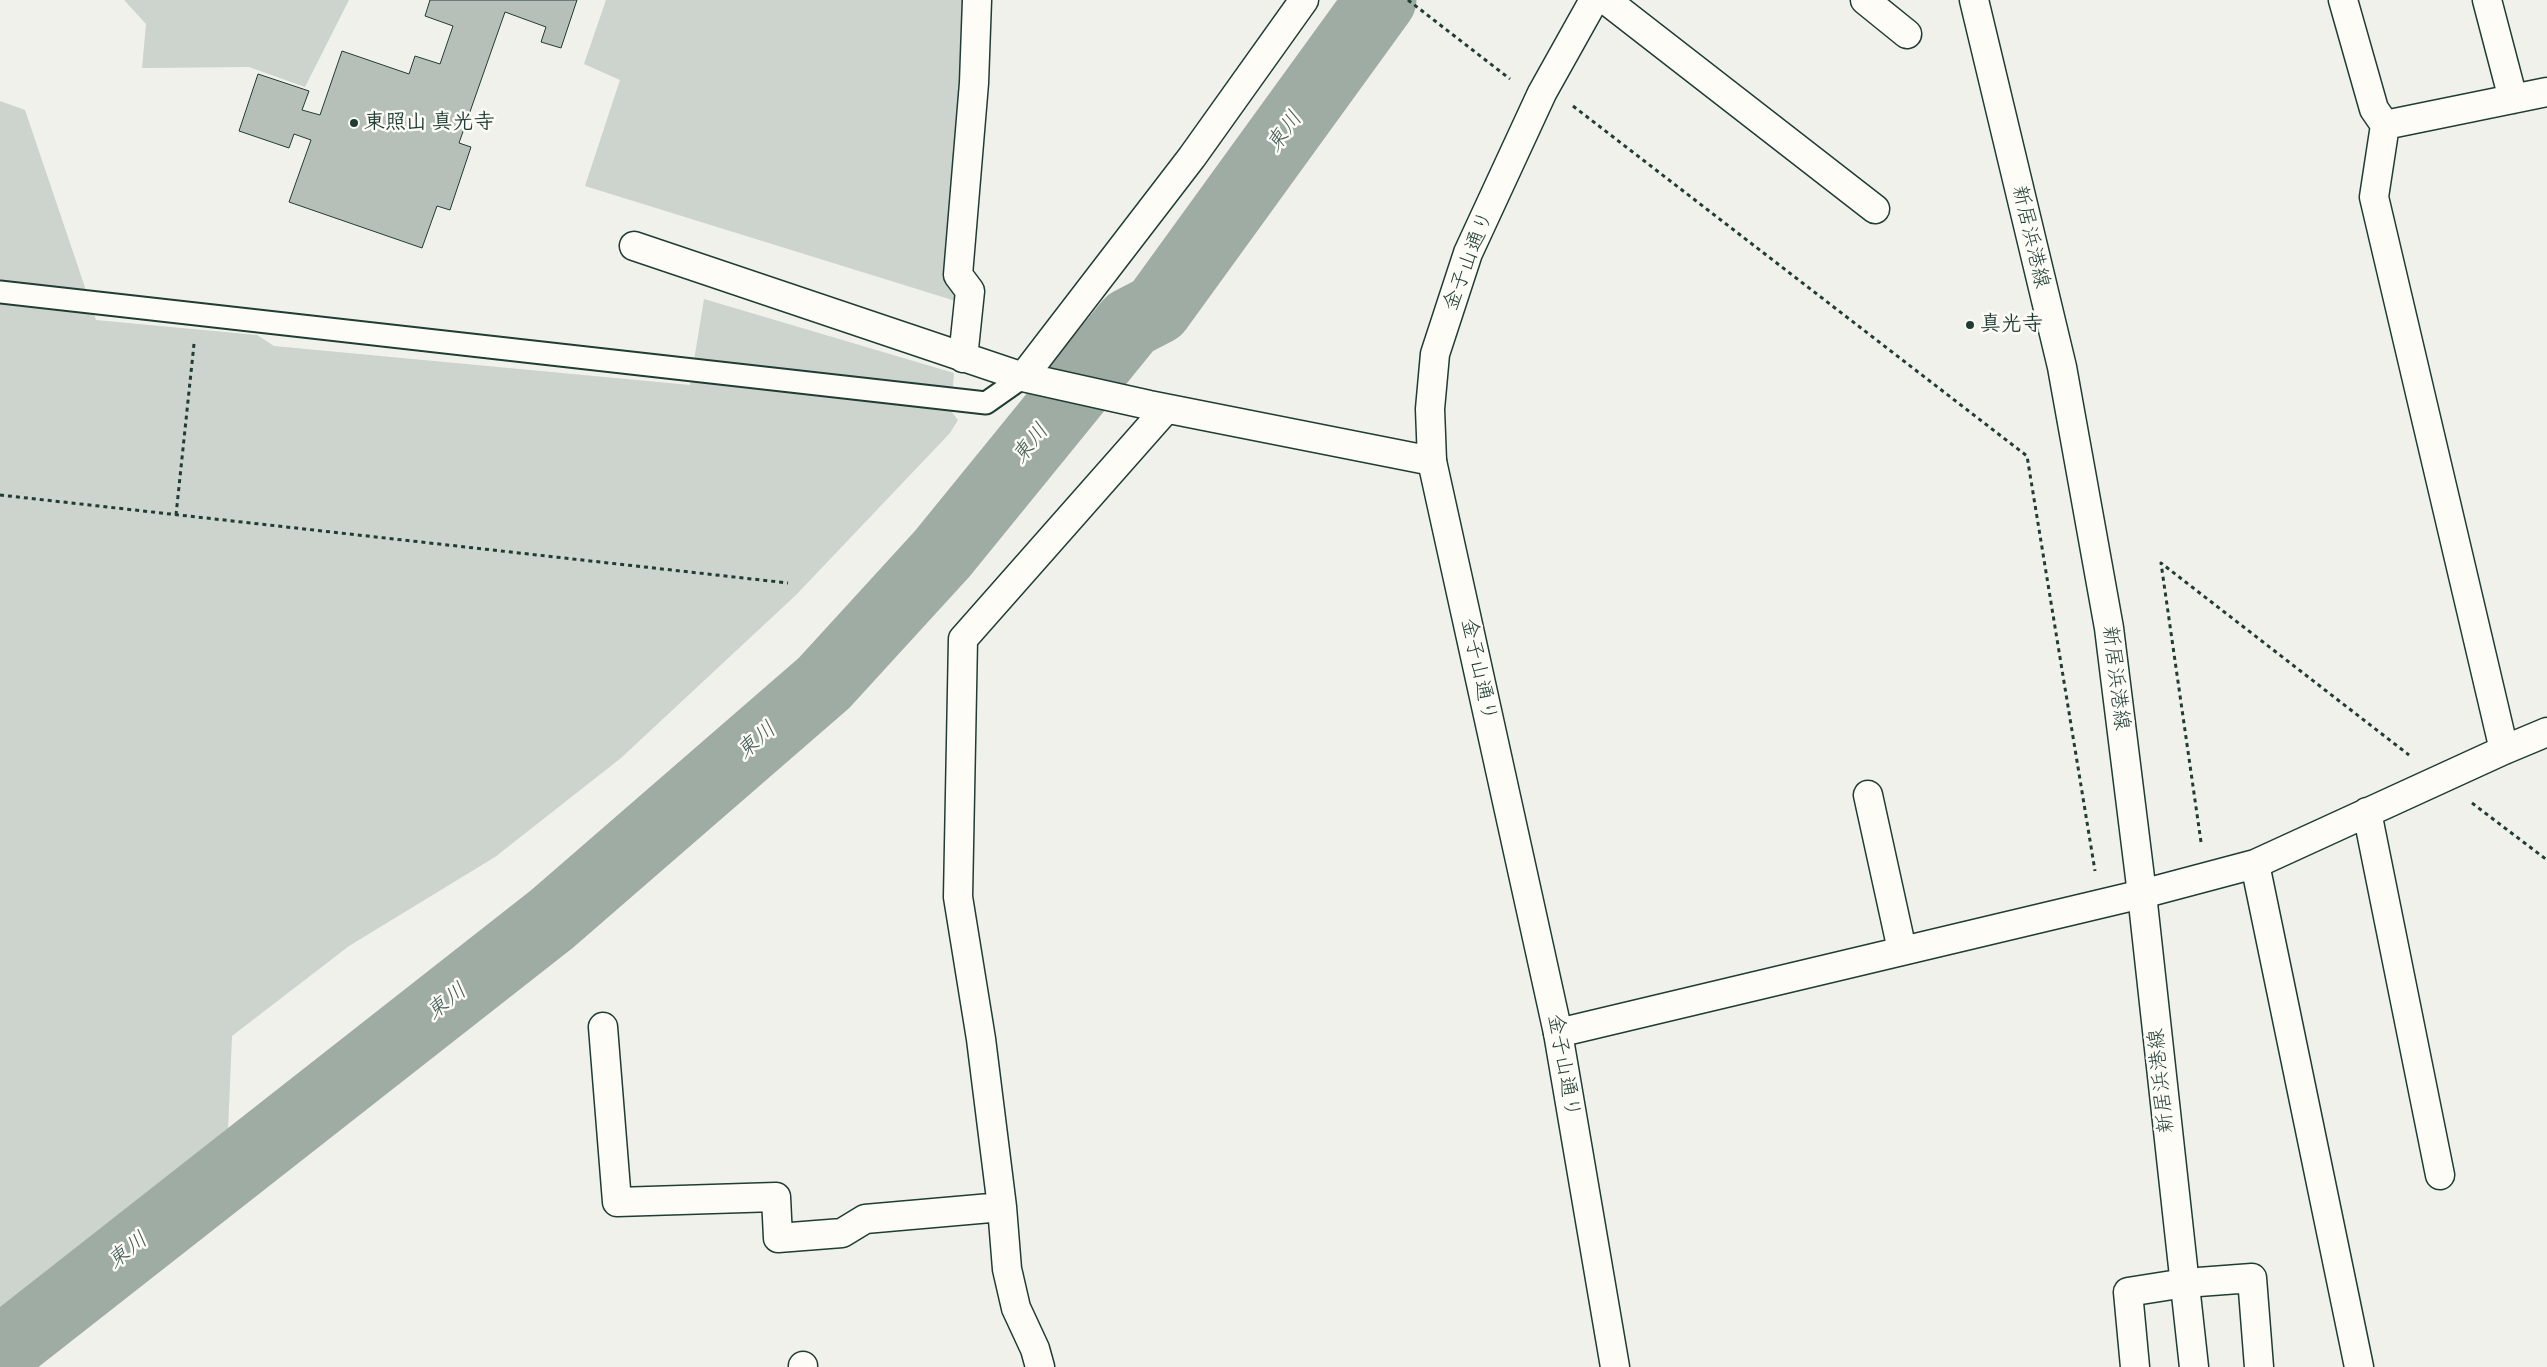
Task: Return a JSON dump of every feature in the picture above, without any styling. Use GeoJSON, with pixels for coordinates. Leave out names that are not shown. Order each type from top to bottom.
{"type":"FeatureCollection","features":[{"type":"Feature","properties":{"kind":"street"},"geometry":{"type":"LineString","coordinates":[[963,358],[970,291],[958,274],[974,83],[977,0]]}},
{"type":"Feature","properties":{"kind":"street"},"geometry":{"type":"LineString","coordinates":[[1028,378],[1192,157],[1304,0]]}},
{"type":"Feature","properties":{"kind":"street","name":"金子山通り"},"geometry":{"type":"LineString","coordinates":[[1594,0],[1542,93],[1468,253],[1435,354],[1430,409],[1432,461],[1558,1033],[1615,1367]]}},
{"type":"Feature","properties":{"kind":"street"},"geometry":{"type":"LineString","coordinates":[[1606,0],[1875,209]]}},
{"type":"Feature","properties":{"kind":"street"},"geometry":{"type":"LineString","coordinates":[[1865,0],[1908,34]]}},
{"type":"Feature","properties":{"kind":"street","name":"新居浜港線"},"geometry":{"type":"LineString","coordinates":[[1974,0],[2064,377],[2109,628],[2142,894],[2194,1367]]}},
{"type":"Feature","properties":{"kind":"street"},"geometry":{"type":"LineString","coordinates":[[2343,0],[2374,109],[2385,125],[2374,197],[2504,750]]}},
{"type":"Feature","properties":{"kind":"street"},"geometry":{"type":"LineString","coordinates":[[2487,0],[2513,99]]}},
{"type":"Feature","properties":{"kind":"street"},"geometry":{"type":"LineString","coordinates":[[2385,125],[2547,92]]}},
{"type":"Feature","properties":{"kind":"street"},"geometry":{"type":"LineString","coordinates":[[634,246],[963,358],[1028,378],[1157,407],[1432,461]]}},
{"type":"Feature","properties":{"kind":"street"},"geometry":{"type":"LineString","coordinates":[[1040,1367],[1035,1349],[1016,1308],[1007,1269],[1002,1207],[981,1039],[958,897],[963,639],[1157,407]]}},
{"type":"Feature","properties":{"kind":"street"},"geometry":{"type":"LineString","coordinates":[[1558,1033],[2142,894],[2255,864],[2547,732]]}},
{"type":"Feature","properties":{"kind":"street"},"geometry":{"type":"LineString","coordinates":[[1868,795],[1902,950]]}},
{"type":"Feature","properties":{"kind":"street"},"geometry":{"type":"LineString","coordinates":[[2367,812],[2440,1175]]}},
{"type":"Feature","properties":{"kind":"street"},"geometry":{"type":"LineString","coordinates":[[2255,864],[2359,1367]]}},
{"type":"Feature","properties":{"kind":"street"},"geometry":{"type":"LineString","coordinates":[[603,1027],[616,1202],[776,1197],[778,1238],[842,1233],[865,1219],[1002,1207]]}},
{"type":"Feature","properties":{"kind":"street"},"geometry":{"type":"LineString","coordinates":[[2135,1367],[2128,1292],[2184,1283],[2252,1278],[2259,1367]]}},
{"type":"Feature","properties":{"kind":"lane"},"geometry":{"type":"LineString","coordinates":[[0,292],[986,403],[1028,378]]}},
{"type":"Feature","properties":{"kind":"path"},"geometry":{"type":"LineString","coordinates":[[1408,0],[1470,46],[1504,76],[1542,93]]}},
{"type":"Feature","properties":{"kind":"path"},"geometry":{"type":"LineString","coordinates":[[176,515],[197,314]]}},
{"type":"Feature","properties":{"kind":"path"},"geometry":{"type":"LineString","coordinates":[[0,495],[788,583]]}},
{"type":"Feature","properties":{"kind":"shaded area"},"geometry":{"type":"Polygon","coordinates":[[[124,0],[349,0],[305,87],[249,67],[142,68],[146,24],[124,0]]]}},
{"type":"Feature","properties":{"kind":"shaded area"},"geometry":{"type":"Polygon","coordinates":[[[606,0],[965,0],[948,282],[962,303],[585,186],[620,80],[584,64],[606,0]]]}},
{"type":"Feature","properties":{"kind":"shaded area"},"geometry":{"type":"Polygon","coordinates":[[[0,101],[25,110],[96,320],[257,335],[274,346],[690,385],[704,299],[954,373],[951,411],[958,420],[950,433],[796,595],[621,758],[495,857],[349,946],[232,1036],[227,1155],[0,1322],[0,101]]]}},
{"type":"Feature","properties":{"kind":"building","name":"東照山 真光寺"},"geometry":{"type":"Polygon","coordinates":[[[430,0],[577,0],[561,48],[541,42],[546,27],[505,12],[459,143],[471,147],[450,210],[437,206],[422,248],[289,202],[311,140],[294,134],[289,148],[239,131],[258,74],[309,91],[302,110],[320,115],[342,51],[409,74],[415,56],[440,64],[453,26],[425,16],[430,0]]]}},
{"type":"Feature","properties":{"kind":"waterway","name":"東川"},"geometry":{"type":"LineString","coordinates":[[0,1352],[552,919],[824,683],[942,554],[1130,323],[1157,309],[1381,0]]}},
{"type":"Feature","properties":{"kind":"place","name":"東照山 真光寺"},"geometry":{"type":"Point","coordinates":[354,123]}},
{"type":"Feature","properties":{"kind":"place","name":"真光寺"},"geometry":{"type":"Point","coordinates":[1970,325]}}]}
